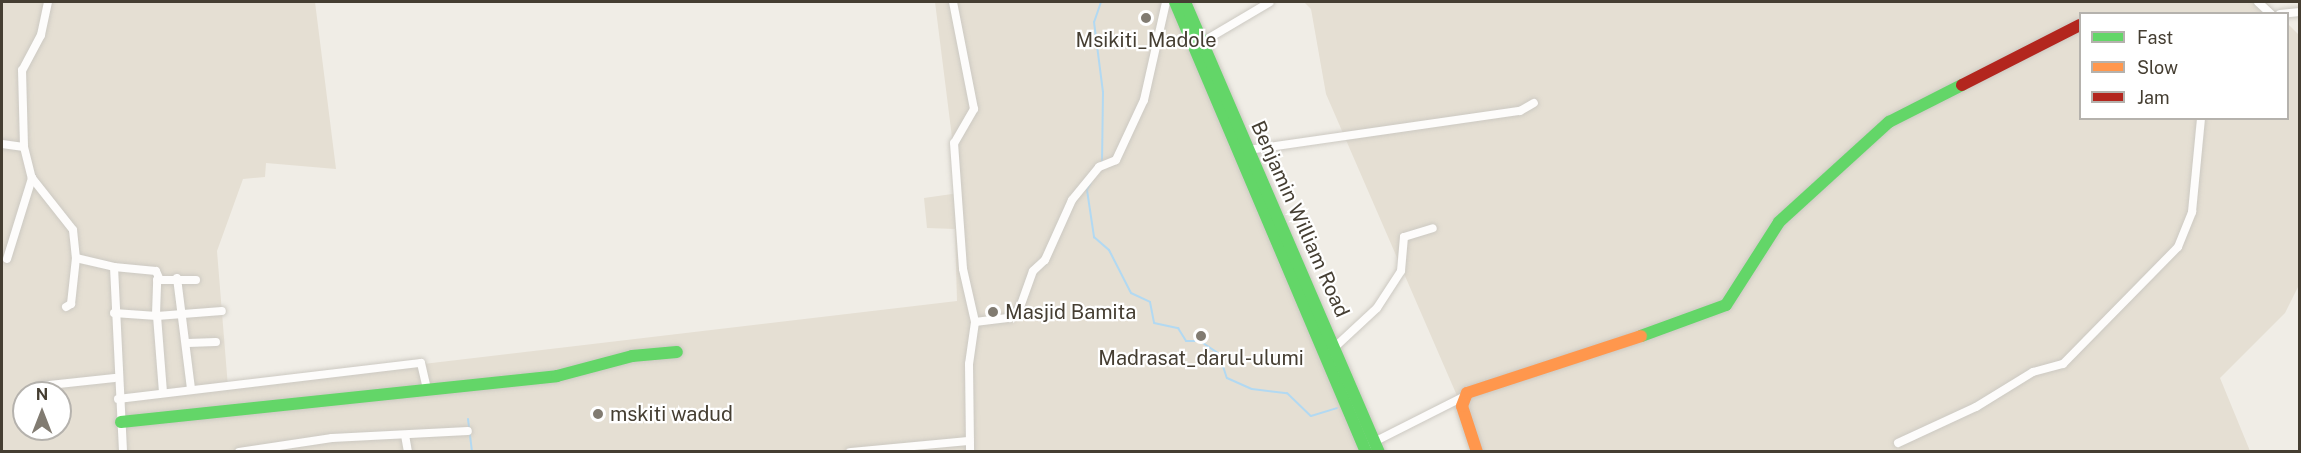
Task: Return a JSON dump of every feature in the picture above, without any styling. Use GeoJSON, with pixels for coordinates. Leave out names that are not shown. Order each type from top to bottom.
{"type":"FeatureCollection","features":[{"type":"Feature","properties":{"kind":"street"},"geometry":{"type":"LineString","coordinates":[[48,2],[41,35],[22,70],[24,147],[32,178],[73,230],[76,258],[71,304],[66,307]]}},
{"type":"Feature","properties":{"kind":"street"},"geometry":{"type":"LineString","coordinates":[[953,2],[974,109],[954,143],[963,269],[975,322],[970,452]]}},
{"type":"Feature","properties":{"kind":"street"},"geometry":{"type":"LineString","coordinates":[[975,322],[1010,318],[1019,310],[1061,219],[1101,166],[1116,160],[1140,111],[1166,2]]}},
{"type":"Feature","properties":{"kind":"street","name":"Benjamin William Road"},"geometry":{"type":"LineString","coordinates":[[1175,2],[1198,44],[1248,150],[1335,347],[1371,448]]}},
{"type":"Feature","properties":{"kind":"street","name":"Benjamin William Road"},"geometry":{"type":"LineString","coordinates":[[1185,2],[1198,44],[1371,448]]}},
{"type":"Feature","properties":{"kind":"street"},"geometry":{"type":"LineString","coordinates":[[1198,44],[1270,2]]}},
{"type":"Feature","properties":{"kind":"street"},"geometry":{"type":"LineString","coordinates":[[1371,448],[1461,398],[1726,305],[1779,222],[1889,122],[2079,26]]}},
{"type":"Feature","properties":{"kind":"street"},"geometry":{"type":"LineString","coordinates":[[1248,150],[1520,111],[1534,103]]}},
{"type":"Feature","properties":{"kind":"street"},"geometry":{"type":"LineString","coordinates":[[1898,443],[1976,407],[2033,372],[2063,364],[2178,247],[2192,212],[2201,120]]}},
{"type":"Feature","properties":{"kind":"street"},"geometry":{"type":"LineString","coordinates":[[2,144],[24,147]]}},
{"type":"Feature","properties":{"kind":"street"},"geometry":{"type":"LineString","coordinates":[[7,259],[32,178]]}},
{"type":"Feature","properties":{"kind":"street"},"geometry":{"type":"LineString","coordinates":[[1335,347],[1377,308],[1401,271],[1404,237],[1433,228]]}},
{"type":"Feature","properties":{"kind":"street"},"geometry":{"type":"LineString","coordinates":[[76,258],[114,267],[156,271],[159,278],[157,315],[163,393]]}},
{"type":"Feature","properties":{"kind":"street"},"geometry":{"type":"LineString","coordinates":[[114,267],[115,378],[123,452]]}},
{"type":"Feature","properties":{"kind":"street"},"geometry":{"type":"LineString","coordinates":[[159,278],[196,280]]}},
{"type":"Feature","properties":{"kind":"street"},"geometry":{"type":"LineString","coordinates":[[177,278],[188,343],[191,389]]}},
{"type":"Feature","properties":{"kind":"street"},"geometry":{"type":"LineString","coordinates":[[114,313],[157,315],[222,311]]}},
{"type":"Feature","properties":{"kind":"street"},"geometry":{"type":"LineString","coordinates":[[188,343],[216,342]]}},
{"type":"Feature","properties":{"kind":"street"},"geometry":{"type":"LineString","coordinates":[[121,423],[427,388],[558,376],[633,356],[677,352]]}},
{"type":"Feature","properties":{"kind":"street"},"geometry":{"type":"LineString","coordinates":[[118,399],[421,363],[427,388]]}},
{"type":"Feature","properties":{"kind":"street"},"geometry":{"type":"LineString","coordinates":[[72,383],[115,378]]}},
{"type":"Feature","properties":{"kind":"street"},"geometry":{"type":"LineString","coordinates":[[1461,398],[1477,452]]}},
{"type":"Feature","properties":{"kind":"street"},"geometry":{"type":"LineString","coordinates":[[238,452],[332,438],[468,431]]}},
{"type":"Feature","properties":{"kind":"street"},"geometry":{"type":"LineString","coordinates":[[405,435],[408,452]]}},
{"type":"Feature","properties":{"kind":"street"},"geometry":{"type":"LineString","coordinates":[[850,452],[969,441]]}},
{"type":"Feature","properties":{"kind":"shaded area"},"geometry":{"type":"Polygon","coordinates":[[[2,2],[315,2],[336,169],[266,163],[265,177],[243,179],[217,251],[228,387],[957,301],[955,229],[927,228],[924,198],[959,193],[935,2],[1172,2],[1362,451],[2,451],[2,2]]]}},
{"type":"Feature","properties":{"kind":"shaded area"},"geometry":{"type":"Polygon","coordinates":[[[1304,2],[2265,2],[2276,12],[2079,12],[2079,120],[2289,120],[2289,25],[2299,35],[2299,285],[2285,313],[2220,378],[2250,451],[1481,451],[1326,94],[1311,9],[1304,2]]]}},
{"type":"Feature","properties":{"kind":"waterway"},"geometry":{"type":"LineString","coordinates":[[1101,2],[1094,22],[1103,92],[1102,162]]}},
{"type":"Feature","properties":{"kind":"waterway"},"geometry":{"type":"LineString","coordinates":[[1091,182],[1087,190],[1094,237],[1109,250],[1131,293],[1150,302],[1154,323],[1178,328],[1186,341],[1200,341],[1219,354],[1227,378],[1252,389],[1287,393],[1311,416],[1337,408]]}},
{"type":"Feature","properties":{"kind":"waterway"},"geometry":{"type":"LineString","coordinates":[[468,419],[472,452]]}},
{"type":"Feature","properties":{"kind":"traffic: fast"},"geometry":{"type":"LineString","coordinates":[[1175,2],[1366,452]]}},
{"type":"Feature","properties":{"kind":"traffic: fast"},"geometry":{"type":"LineString","coordinates":[[1185,2],[1379,452]]}},
{"type":"Feature","properties":{"kind":"traffic: fast"},"geometry":{"type":"LineString","coordinates":[[1641,336],[1726,305],[1779,222],[1889,122],[1962,85]]}},
{"type":"Feature","properties":{"kind":"traffic: fast"},"geometry":{"type":"LineString","coordinates":[[121,422],[557,376],[632,356],[677,352]]}},
{"type":"Feature","properties":{"kind":"traffic: slow"},"geometry":{"type":"LineString","coordinates":[[1477,452],[1462,406],[1467,393],[1641,336]]}},
{"type":"Feature","properties":{"kind":"traffic: jam"},"geometry":{"type":"LineString","coordinates":[[1962,85],[2079,26]]}},
{"type":"Feature","properties":{"kind":"place","name":"Msikiti_Madole"},"geometry":{"type":"Point","coordinates":[1146,18]}},
{"type":"Feature","properties":{"kind":"place","name":"Masjid Bamita"},"geometry":{"type":"Point","coordinates":[993,312]}},
{"type":"Feature","properties":{"kind":"place","name":"Madrasat_darul-ulumi"},"geometry":{"type":"Point","coordinates":[1201,336]}},
{"type":"Feature","properties":{"kind":"place","name":"mskiti wadud"},"geometry":{"type":"Point","coordinates":[598,414]}}]}
